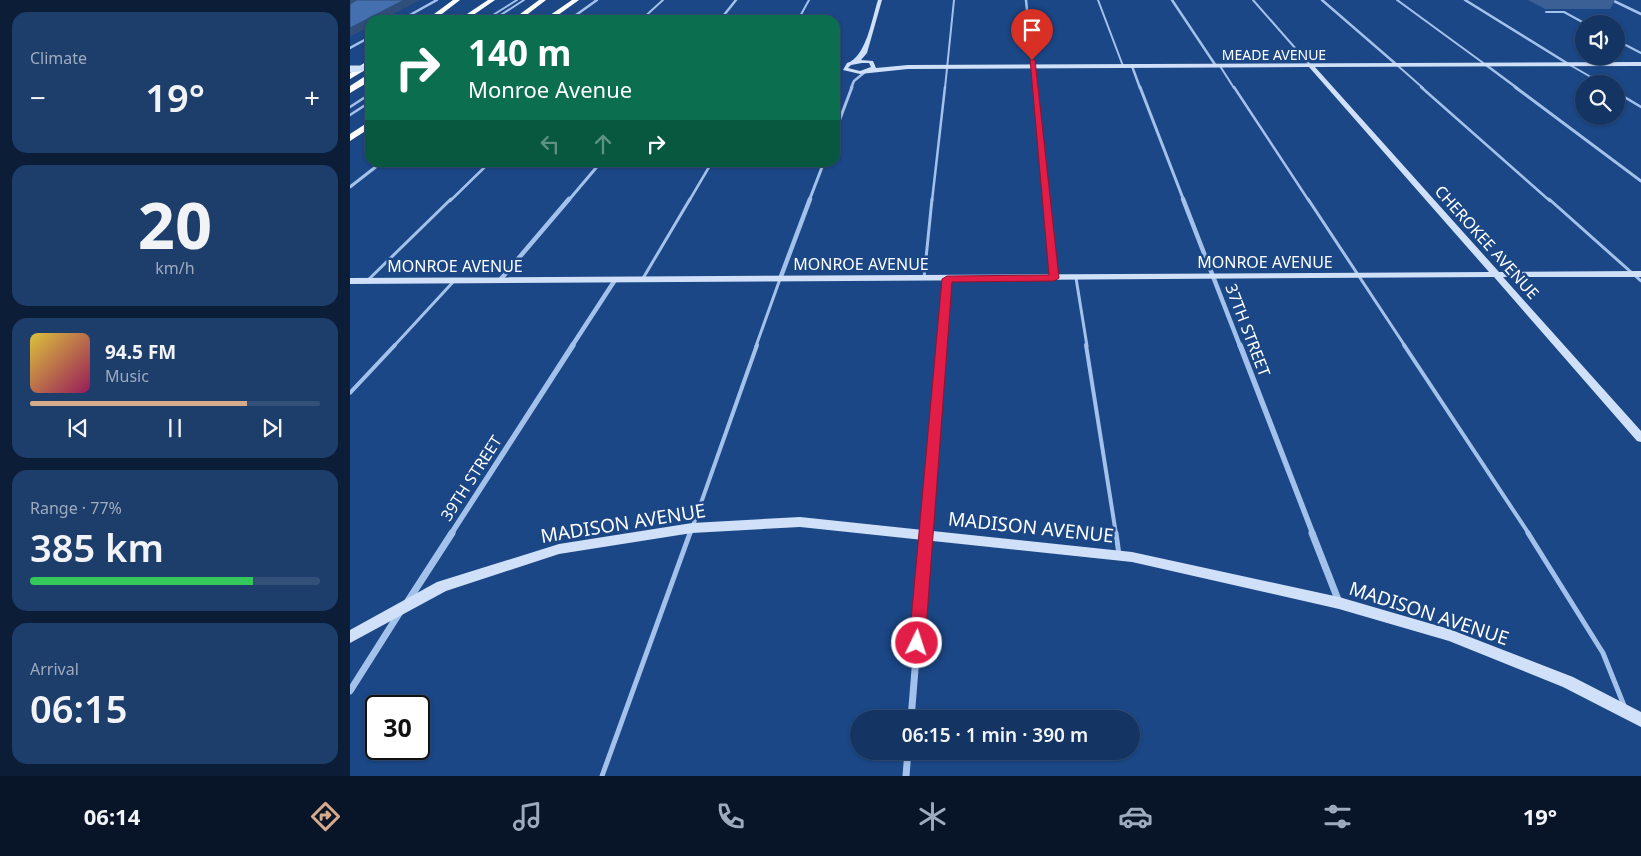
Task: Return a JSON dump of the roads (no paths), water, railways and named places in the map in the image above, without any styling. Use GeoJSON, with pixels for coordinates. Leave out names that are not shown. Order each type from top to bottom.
{"type":"FeatureCollection","features":[{"type":"Feature","properties":{"kind":"highway"},"geometry":{"type":"LineString","coordinates":[[436,15],[457,0]]}},
{"type":"Feature","properties":{"kind":"highway"},"geometry":{"type":"LineString","coordinates":[[469,15],[492,0]]}},
{"type":"Feature","properties":{"kind":"highway"},"geometry":{"type":"LineString","coordinates":[[522,15],[543,0]]}},
{"type":"Feature","properties":{"kind":"highway"},"geometry":{"type":"LineString","coordinates":[[554,15],[577,1]]}},
{"type":"Feature","properties":{"kind":"highway"},"geometry":{"type":"LineString","coordinates":[[350,77],[365,71]]}},
{"type":"Feature","properties":{"kind":"highway"},"geometry":{"type":"LineString","coordinates":[[350,90],[365,74]]}},
{"type":"Feature","properties":{"kind":"highway"},"geometry":{"type":"LineString","coordinates":[[350,138],[365,128]]}},
{"type":"Feature","properties":{"kind":"street"},"geometry":{"type":"LineString","coordinates":[[410,15],[437,0]]}},
{"type":"Feature","properties":{"kind":"street"},"geometry":{"type":"LineString","coordinates":[[576,15],[597,0]]}},
{"type":"Feature","properties":{"kind":"street"},"geometry":{"type":"LineString","coordinates":[[724,15],[736,0]]}},
{"type":"Feature","properties":{"kind":"street"},"geometry":{"type":"LineString","coordinates":[[856,62],[864,53],[880,0]]}},
{"type":"Feature","properties":{"kind":"street"},"geometry":{"type":"LineString","coordinates":[[1026,0],[1054,278]]}},
{"type":"Feature","properties":{"kind":"street"},"geometry":{"type":"LineString","coordinates":[[1172,0],[1218,66]]}},
{"type":"Feature","properties":{"kind":"street"},"geometry":{"type":"LineString","coordinates":[[1322,0],[1398,65]]}},
{"type":"Feature","properties":{"kind":"street"},"geometry":{"type":"LineString","coordinates":[[1465,0],[1570,65]]}},
{"type":"Feature","properties":{"kind":"street"},"geometry":{"type":"LineString","coordinates":[[1612,0],[1641,14]]}},
{"type":"Feature","properties":{"kind":"street"},"geometry":{"type":"LineString","coordinates":[[350,48],[365,40]]}},
{"type":"Feature","properties":{"kind":"street"},"geometry":{"type":"LineString","coordinates":[[840,119],[854,81],[874,67],[864,53]]}},
{"type":"Feature","properties":{"kind":"street","name":"MEADE AVENUE"},"geometry":{"type":"LineString","coordinates":[[849,64],[856,62],[908,67]]}},
{"type":"Feature","properties":{"kind":"street"},"geometry":{"type":"LineString","coordinates":[[842,64],[849,64]]}},
{"type":"Feature","properties":{"kind":"street"},"geometry":{"type":"LineString","coordinates":[[849,64],[845,67],[854,81]]}},
{"type":"Feature","properties":{"kind":"street","name":"MEADE AVENUE"},"geometry":{"type":"LineString","coordinates":[[849,71],[908,67],[1641,64]]}},
{"type":"Feature","properties":{"kind":"street","name":"CHEROKEE AVENUE"},"geometry":{"type":"LineString","coordinates":[[1310,65],[1641,438]]}},
{"type":"Feature","properties":{"kind":"street"},"geometry":{"type":"LineString","coordinates":[[1486,65],[1641,181]]}},
{"type":"Feature","properties":{"kind":"street","name":"37TH STREET"},"geometry":{"type":"LineString","coordinates":[[1132,66],[1215,277],[1339,603]]}},
{"type":"Feature","properties":{"kind":"street"},"geometry":{"type":"LineString","coordinates":[[350,69],[365,69]]}},
{"type":"Feature","properties":{"kind":"street"},"geometry":{"type":"LineString","coordinates":[[840,70],[849,71]]}},
{"type":"Feature","properties":{"kind":"street"},"geometry":{"type":"LineString","coordinates":[[350,187],[376,167]]}},
{"type":"Feature","properties":{"kind":"street"},"geometry":{"type":"LineString","coordinates":[[500,280],[597,167]]}},
{"type":"Feature","properties":{"kind":"street"},"geometry":{"type":"LineString","coordinates":[[780,279],[822,167]]}},
{"type":"Feature","properties":{"kind":"street","name":"MONROE AVENUE"},"geometry":{"type":"LineString","coordinates":[[350,281],[1637,274]]}},
{"type":"Feature","properties":{"kind":"street"},"geometry":{"type":"LineString","coordinates":[[912,710],[947,279]]}},
{"type":"Feature","properties":{"kind":"street","name":"39TH STREET"},"geometry":{"type":"LineString","coordinates":[[350,691],[615,280]]}},
{"type":"Feature","properties":{"kind":"street","name":"MADISON AVENUE"},"geometry":{"type":"LineString","coordinates":[[350,637],[442,586],[559,549],[692,528],[800,522],[1119,555],[1339,603],[1449,635],[1568,682],[1641,720]]}},
{"type":"Feature","properties":{"kind":"street"},"geometry":{"type":"LineString","coordinates":[[906,776],[907,760]]}},
{"type":"Feature","properties":{"kind":"lane"},"geometry":{"type":"LineString","coordinates":[[493,15],[516,0]]}},
{"type":"Feature","properties":{"kind":"lane"},"geometry":{"type":"LineString","coordinates":[[501,15],[524,0]]}},
{"type":"Feature","properties":{"kind":"lane"},"geometry":{"type":"LineString","coordinates":[[646,15],[663,0]]}},
{"type":"Feature","properties":{"kind":"lane"},"geometry":{"type":"LineString","coordinates":[[801,15],[809,0]]}},
{"type":"Feature","properties":{"kind":"lane"},"geometry":{"type":"LineString","coordinates":[[924,279],[954,0]]}},
{"type":"Feature","properties":{"kind":"lane"},"geometry":{"type":"LineString","coordinates":[[1098,0],[1123,66]]}},
{"type":"Feature","properties":{"kind":"lane"},"geometry":{"type":"LineString","coordinates":[[1253,0],[1310,65]]}},
{"type":"Feature","properties":{"kind":"lane"},"geometry":{"type":"LineString","coordinates":[[1397,0],[1486,65]]}},
{"type":"Feature","properties":{"kind":"lane"},"geometry":{"type":"LineString","coordinates":[[1546,12],[1564,12],[1575,18]]}},
{"type":"Feature","properties":{"kind":"lane"},"geometry":{"type":"LineString","coordinates":[[1625,45],[1641,53]]}},
{"type":"Feature","properties":{"kind":"lane"},"geometry":{"type":"LineString","coordinates":[[1398,65],[1637,274],[1641,281]]}},
{"type":"Feature","properties":{"kind":"lane"},"geometry":{"type":"LineString","coordinates":[[1570,65],[1587,75]]}},
{"type":"Feature","properties":{"kind":"lane"},"geometry":{"type":"LineString","coordinates":[[1218,66],[1360,276],[1512,509],[1603,653],[1627,712]]}},
{"type":"Feature","properties":{"kind":"lane"},"geometry":{"type":"LineString","coordinates":[[350,107],[365,97]]}},
{"type":"Feature","properties":{"kind":"lane"},"geometry":{"type":"LineString","coordinates":[[1625,97],[1641,107]]}},
{"type":"Feature","properties":{"kind":"lane"},"geometry":{"type":"LineString","coordinates":[[350,115],[365,105]]}},
{"type":"Feature","properties":{"kind":"lane"},"geometry":{"type":"LineString","coordinates":[[367,281],[485,167]]}},
{"type":"Feature","properties":{"kind":"lane"},"geometry":{"type":"LineString","coordinates":[[642,280],[709,167]]}},
{"type":"Feature","properties":{"kind":"lane"},"geometry":{"type":"LineString","coordinates":[[1076,278],[1119,555]]}},
{"type":"Feature","properties":{"kind":"lane"},"geometry":{"type":"LineString","coordinates":[[602,776],[780,279]]}},
{"type":"Feature","properties":{"kind":"lane"},"geometry":{"type":"LineString","coordinates":[[350,393],[454,281]]}}]}
